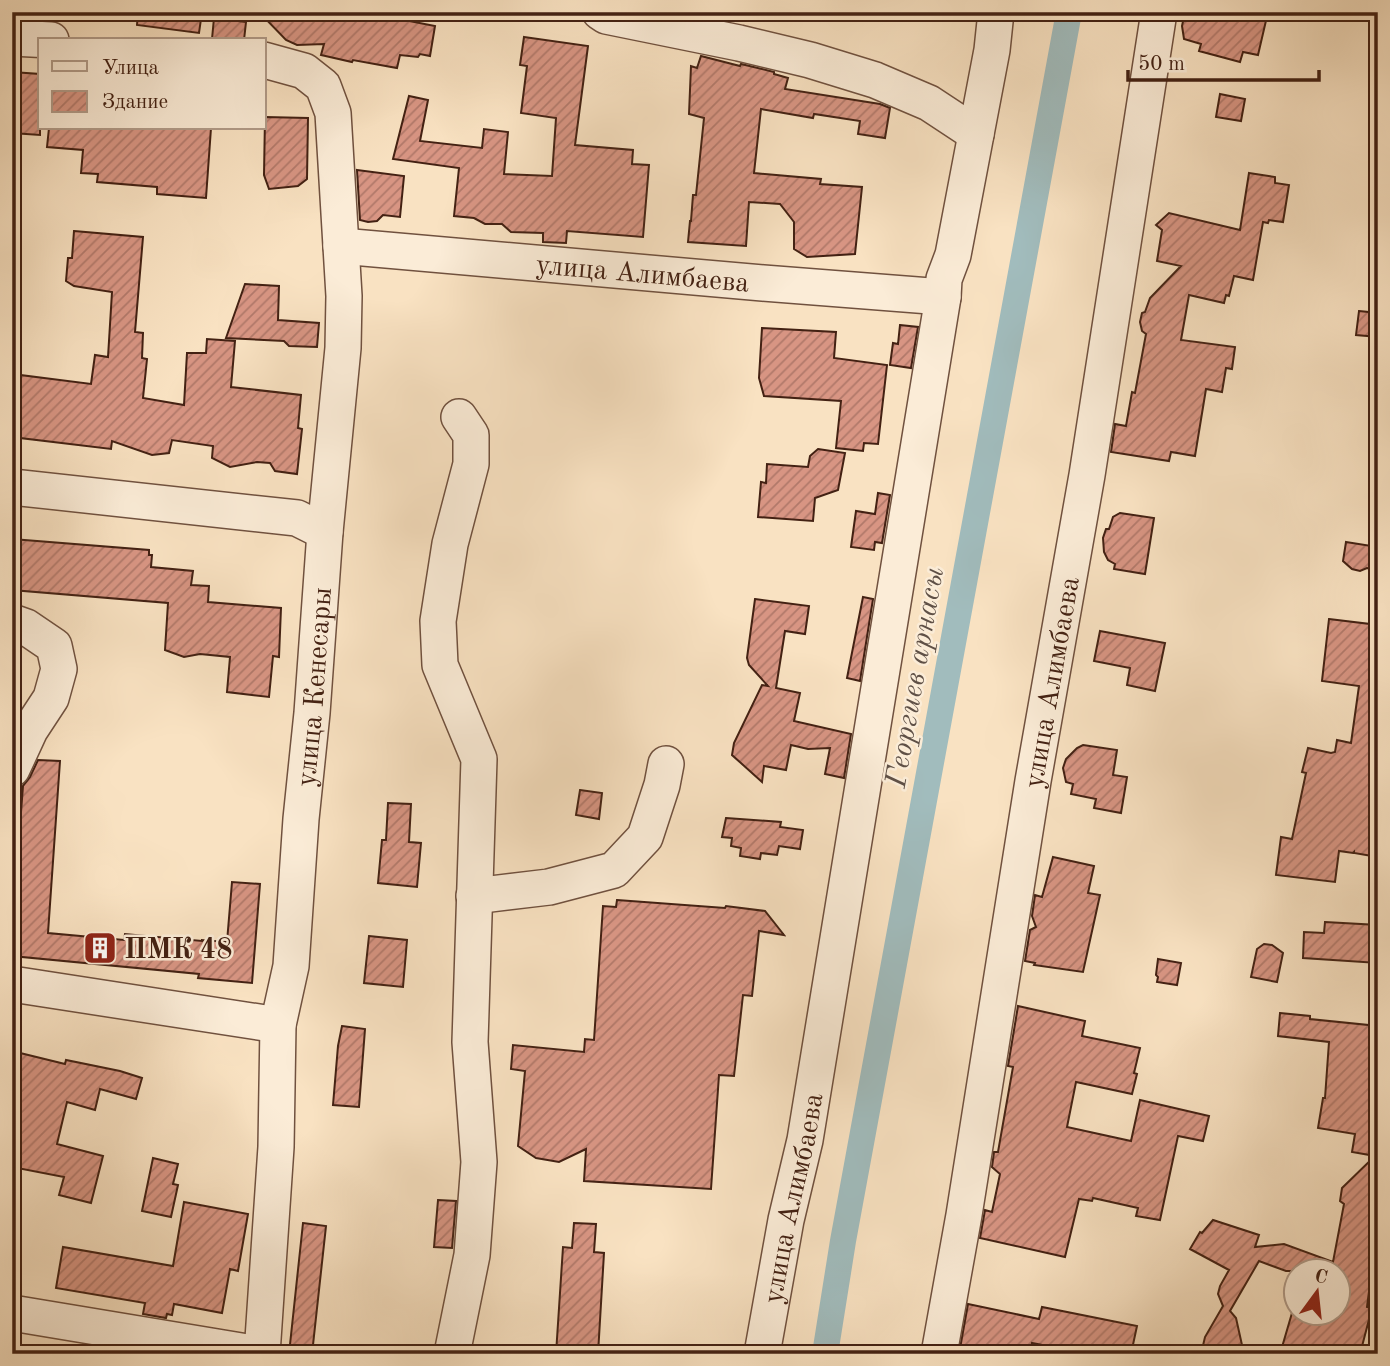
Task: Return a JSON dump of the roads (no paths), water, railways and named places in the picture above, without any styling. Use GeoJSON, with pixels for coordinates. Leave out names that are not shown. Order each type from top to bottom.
{"type":"FeatureCollection","features":[{"type":"Feature","properties":{"kind":"street"},"geometry":{"type":"LineString","coordinates":[[600,12],[606,16],[798,57],[875,80],[929,103],[976,134]]}},
{"type":"Feature","properties":{"kind":"street","name":"улица Алимбаева"},"geometry":{"type":"LineString","coordinates":[[762,1354],[786,1220],[805,1140],[944,279],[953,255],[992,50],[996,12]]}},
{"type":"Feature","properties":{"kind":"street","name":"улица Алимбаева"},"geometry":{"type":"LineString","coordinates":[[939,1354],[964,1215],[1033,781],[1087,475],[1158,12]]}},
{"type":"Feature","properties":{"kind":"street"},"geometry":{"type":"LineString","coordinates":[[12,38],[38,39]]}},
{"type":"Feature","properties":{"kind":"street","name":"улица Кенесары"},"geometry":{"type":"LineString","coordinates":[[261,1354],[276,1147],[278,1025],[290,966],[325,532],[343,348],[344,296],[332,113],[323,86],[304,71],[266,61]]}},
{"type":"Feature","properties":{"kind":"street","name":"улица Алимбаева"},"geometry":{"type":"LineString","coordinates":[[341,246],[763,284],[943,296]]}},
{"type":"Feature","properties":{"kind":"street"},"geometry":{"type":"LineString","coordinates":[[452,1354],[472,1255],[479,1161],[470,1042],[479,759],[440,666],[438,621],[450,544],[471,464],[471,435],[460,417]]}},
{"type":"Feature","properties":{"kind":"street"},"geometry":{"type":"LineString","coordinates":[[12,487],[297,518],[325,532]]}},
{"type":"Feature","properties":{"kind":"street"},"geometry":{"type":"LineString","coordinates":[[12,622],[26,626],[54,646],[59,669],[51,698],[30,730],[12,769]]}},
{"type":"Feature","properties":{"kind":"street"},"geometry":{"type":"LineString","coordinates":[[474,896],[550,887],[614,870],[645,837],[666,764]]}},
{"type":"Feature","properties":{"kind":"street"},"geometry":{"type":"LineString","coordinates":[[12,984],[278,1025]]}},
{"type":"Feature","properties":{"kind":"street"},"geometry":{"type":"LineString","coordinates":[[12,1313],[261,1354]]}},
{"type":"Feature","properties":{"kind":"waterway","name":"Георгиев арнасы"},"geometry":{"type":"LineString","coordinates":[[825,1354],[843,1241],[1069,12]]}},
{"type":"Feature","properties":{"kind":"place","name":"ПМК 48"},"geometry":{"type":"Point","coordinates":[100,948]}}]}
